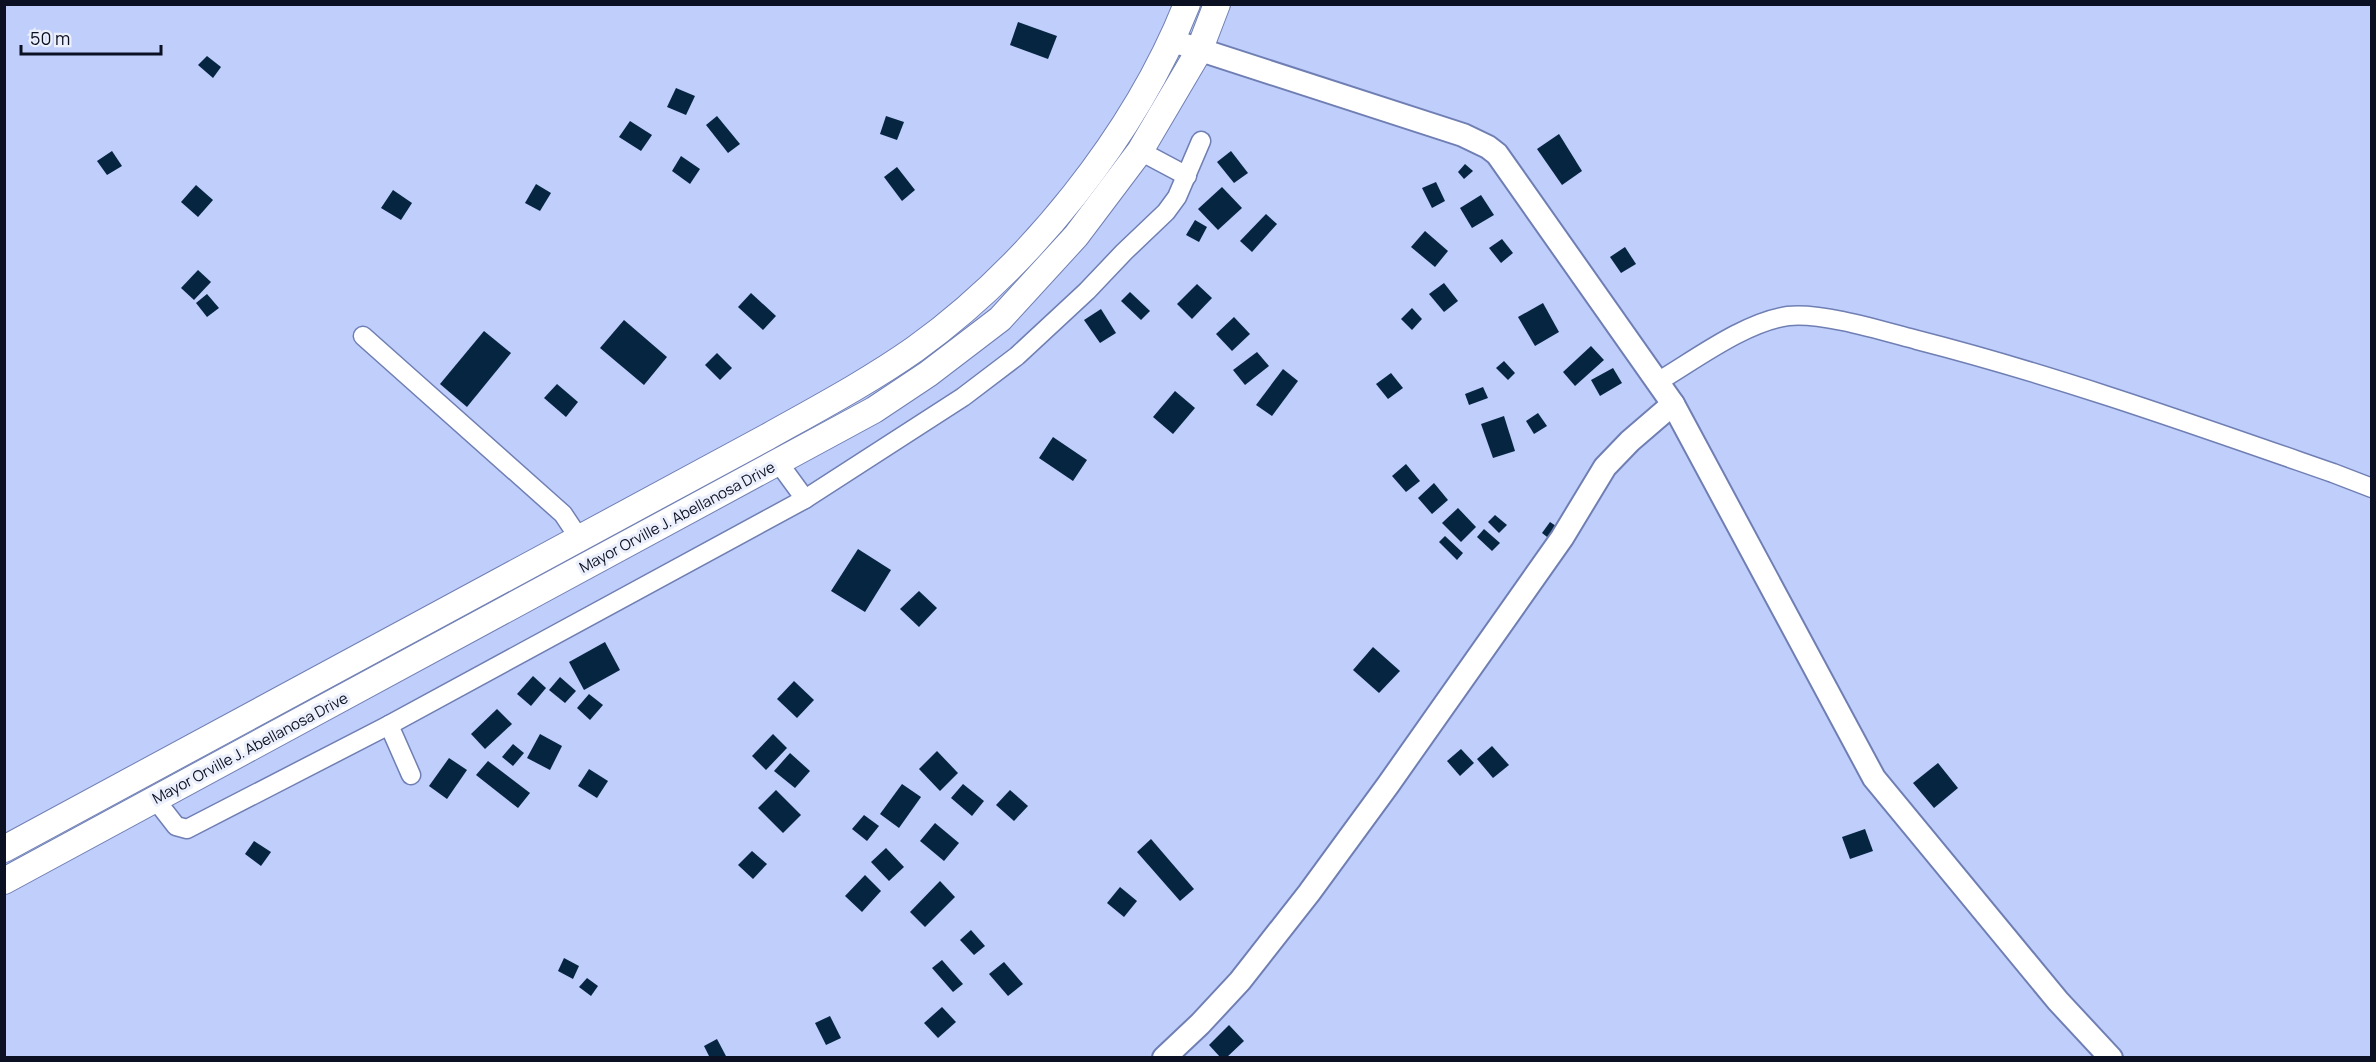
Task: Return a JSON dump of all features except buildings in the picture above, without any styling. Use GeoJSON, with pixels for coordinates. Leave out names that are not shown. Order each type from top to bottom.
{"type":"FeatureCollection","features":[{"type":"Feature","properties":{"kind":"main road","name":"Mayor Orville J. Abellanosa Drive"},"geometry":{"type":"LineString","coordinates":[[4,849],[853,389],[915,348],[979,297],[1062,211],[1117,138],[1173,40],[1187,4]]}},
{"type":"Feature","properties":{"kind":"main road","name":"Mayor Orville J. Abellanosa Drive"},"geometry":{"type":"LineString","coordinates":[[4,881],[874,410],[928,374],[1000,319],[1076,236],[1140,151],[1199,51],[1218,4]]}},
{"type":"Feature","properties":{"kind":"street"},"geometry":{"type":"LineString","coordinates":[[1173,40],[1199,51],[1463,135],[1497,154],[1673,404],[1874,778],[2058,1001],[2111,1058]]}},
{"type":"Feature","properties":{"kind":"street"},"geometry":{"type":"LineString","coordinates":[[155,799],[176,826],[187,829],[389,725],[805,499],[963,397],[1017,356],[1087,291],[1166,212],[1177,197],[1201,141]]}},
{"type":"Feature","properties":{"kind":"street"},"geometry":{"type":"LineString","coordinates":[[1140,151],[1187,176]]}},
{"type":"Feature","properties":{"kind":"street"},"geometry":{"type":"LineString","coordinates":[[1659,381],[1755,325],[1791,316],[1816,317],[1868,327],[2066,381],[2372,488]]}},
{"type":"Feature","properties":{"kind":"street"},"geometry":{"type":"LineString","coordinates":[[363,336],[563,514],[579,538]]}},
{"type":"Feature","properties":{"kind":"street"},"geometry":{"type":"LineString","coordinates":[[1164,1058],[1240,981],[1310,892],[1395,776],[1562,538],[1605,468],[1636,435],[1673,404]]}},
{"type":"Feature","properties":{"kind":"street"},"geometry":{"type":"LineString","coordinates":[[778,462],[805,499]]}},
{"type":"Feature","properties":{"kind":"street"},"geometry":{"type":"LineString","coordinates":[[389,725],[411,775]]}}]}
